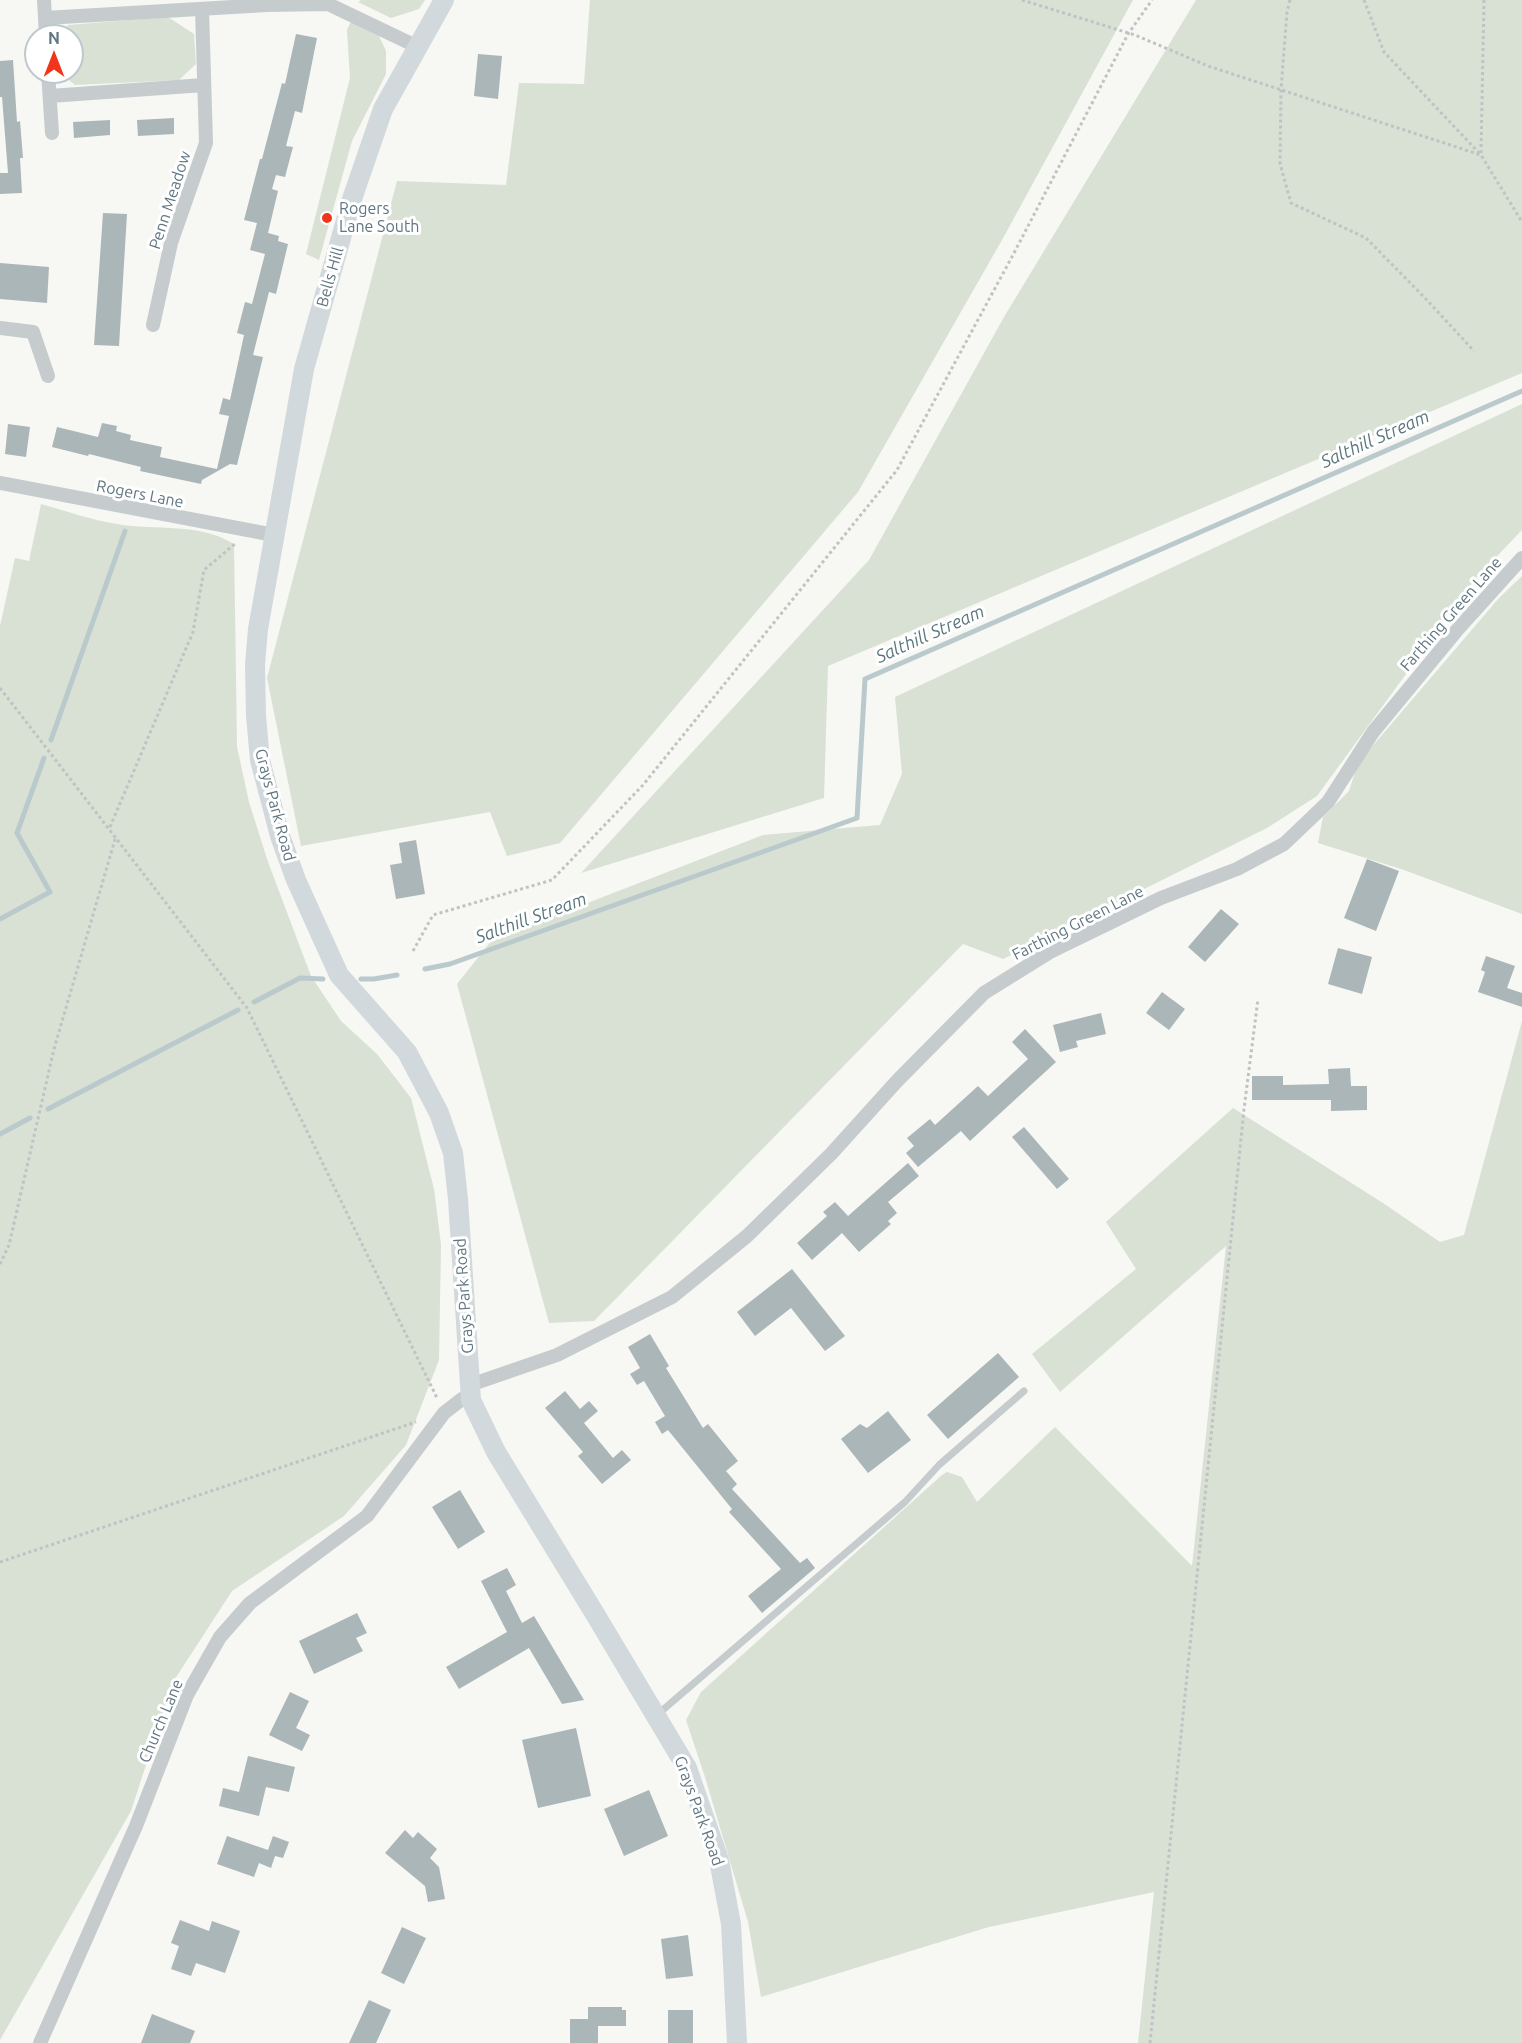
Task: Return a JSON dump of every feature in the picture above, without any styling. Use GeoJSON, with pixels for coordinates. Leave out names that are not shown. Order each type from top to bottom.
{"type":"FeatureCollection","features":[{"type":"Feature","properties":{"kind":"main road","name":"Bells Hill"},"geometry":{"type":"LineString","coordinates":[[274,535],[304,369],[352,199],[383,109],[444,0]]}},
{"type":"Feature","properties":{"kind":"main road","name":"Grays Park Road"},"geometry":{"type":"LineString","coordinates":[[274,535],[258,629],[255,664],[256,716],[260,760],[280,836],[296,880],[339,975],[406,1052],[439,1113],[450,1143],[458,1199],[470,1392],[496,1452],[687,1768],[720,1860],[731,1924],[737,2043]]}},
{"type":"Feature","properties":{"kind":"street"},"geometry":{"type":"LineString","coordinates":[[44,0],[45,24]]}},
{"type":"Feature","properties":{"kind":"street"},"geometry":{"type":"LineString","coordinates":[[45,18],[202,9],[267,2],[328,4],[418,47]]}},
{"type":"Feature","properties":{"kind":"street","name":"Penn Meadow"},"geometry":{"type":"LineString","coordinates":[[153,325],[171,243],[206,143],[202,9]]}},
{"type":"Feature","properties":{"kind":"street"},"geometry":{"type":"LineString","coordinates":[[49,84],[52,133]]}},
{"type":"Feature","properties":{"kind":"street"},"geometry":{"type":"LineString","coordinates":[[50,96],[204,85]]}},
{"type":"Feature","properties":{"kind":"street"},"geometry":{"type":"LineString","coordinates":[[0,328],[33,332],[48,376]]}},
{"type":"Feature","properties":{"kind":"street","name":"Rogers Lane"},"geometry":{"type":"LineString","coordinates":[[0,483],[274,535]]}},
{"type":"Feature","properties":{"kind":"street","name":"Farthing Green Lane"},"geometry":{"type":"LineString","coordinates":[[470,1392],[557,1355],[672,1297],[747,1236],[831,1154],[897,1081],[984,993],[1050,952],[1161,898],[1237,869],[1284,844],[1328,802],[1372,732],[1458,629],[1522,558]]}},
{"type":"Feature","properties":{"kind":"street","name":"Church Lane"},"geometry":{"type":"LineString","coordinates":[[40,2043],[136,1826],[187,1695],[220,1637],[250,1603],[367,1516],[444,1413],[470,1392]]}},
{"type":"Feature","properties":{"kind":"lane"},"geometry":{"type":"LineString","coordinates":[[657,1716],[905,1502],[939,1465],[1024,1391]]}},
{"type":"Feature","properties":{"kind":"path"},"geometry":{"type":"LineString","coordinates":[[1022,0],[1128,34],[1208,66],[1481,155]]}},
{"type":"Feature","properties":{"kind":"path"},"geometry":{"type":"LineString","coordinates":[[413,951],[433,915],[552,880],[643,785],[897,470],[1128,34],[1152,0]]}},
{"type":"Feature","properties":{"kind":"path"},"geometry":{"type":"LineString","coordinates":[[1290,0],[1281,90],[1280,164],[1291,203],[1365,238],[1474,351]]}},
{"type":"Feature","properties":{"kind":"path"},"geometry":{"type":"LineString","coordinates":[[1364,0],[1384,52],[1481,155],[1522,222]]}},
{"type":"Feature","properties":{"kind":"path"},"geometry":{"type":"LineString","coordinates":[[1481,155],[1484,0]]}},
{"type":"Feature","properties":{"kind":"path"},"geometry":{"type":"LineString","coordinates":[[110,828],[193,632],[204,570],[248,531]]}},
{"type":"Feature","properties":{"kind":"path"},"geometry":{"type":"LineString","coordinates":[[0,688],[247,1008],[444,1413],[0,1562]]}},
{"type":"Feature","properties":{"kind":"path"},"geometry":{"type":"LineString","coordinates":[[0,1264],[9,1245],[54,1049],[116,836]]}},
{"type":"Feature","properties":{"kind":"path"},"geometry":{"type":"LineString","coordinates":[[1150,2043],[1244,1109],[1258,999]]}},
{"type":"Feature","properties":{"kind":"shaded area"},"geometry":{"type":"Polygon","coordinates":[[[361,0],[425,0],[419,9],[391,18],[358,2],[361,0]]]}},
{"type":"Feature","properties":{"kind":"shaded area"},"geometry":{"type":"Polygon","coordinates":[[[590,0],[1133,0],[1002,240],[858,492],[560,843],[507,856],[490,812],[301,846],[267,678],[397,181],[506,185],[519,83],[584,84],[590,0]]]}},
{"type":"Feature","properties":{"kind":"shaded area"},"geometry":{"type":"Polygon","coordinates":[[[1196,0],[1522,0],[1522,373],[828,666],[824,798],[581,873],[869,560],[1004,317],[1196,0]]]}},
{"type":"Feature","properties":{"kind":"shaded area"},"geometry":{"type":"Polygon","coordinates":[[[168,17],[194,34],[196,64],[179,80],[75,85],[84,84],[84,24],[80,24],[168,17]]]}},
{"type":"Feature","properties":{"kind":"shaded area"},"geometry":{"type":"Polygon","coordinates":[[[351,21],[379,36],[386,51],[386,74],[352,141],[319,260],[306,254],[350,78],[347,30],[351,21]]]}},
{"type":"Feature","properties":{"kind":"shaded area"},"geometry":{"type":"Polygon","coordinates":[[[1522,404],[1522,530],[1476,578],[1317,796],[1267,828],[1003,959],[963,944],[594,1321],[549,1323],[457,984],[492,940],[763,835],[880,825],[902,774],[895,697],[1522,404]]]}},
{"type":"Feature","properties":{"kind":"shaded area"},"geometry":{"type":"Polygon","coordinates":[[[41,504],[117,524],[177,528],[206,533],[234,544],[237,747],[249,802],[268,862],[311,976],[341,1021],[377,1054],[411,1098],[434,1189],[441,1245],[439,1360],[406,1445],[344,1516],[232,1591],[173,1682],[131,1811],[0,2040],[0,626],[15,558],[29,561],[41,504]]]}},
{"type":"Feature","properties":{"kind":"shaded area"},"geometry":{"type":"Polygon","coordinates":[[[1522,576],[1522,914],[1404,870],[1318,843],[1323,817],[1349,791],[1358,763],[1499,598],[1522,576]]]}},
{"type":"Feature","properties":{"kind":"shaded area"},"geometry":{"type":"Polygon","coordinates":[[[1522,1021],[1522,2043],[1138,2043],[1154,1892],[989,1927],[761,1997],[748,1922],[686,1720],[701,1692],[942,1475],[947,1472],[962,1477],[977,1502],[1055,1427],[1192,1566],[1226,1246],[1060,1392],[1032,1354],[1136,1269],[1106,1222],[1233,1108],[1440,1242],[1464,1235],[1522,1021]]]}},
{"type":"Feature","properties":{"kind":"building"},"geometry":{"type":"Polygon","coordinates":[[[296,34],[317,38],[302,113],[295,111],[286,146],[293,147],[285,177],[276,175],[272,189],[278,191],[268,233],[279,236],[278,241],[288,244],[276,294],[269,292],[253,355],[263,357],[237,465],[230,464],[202,480],[201,484],[140,471],[141,467],[89,454],[88,456],[52,447],[57,427],[98,437],[102,423],[117,426],[116,431],[131,435],[130,440],[162,447],[160,457],[217,469],[229,416],[219,414],[223,398],[230,400],[244,335],[237,333],[245,302],[252,304],[265,254],[250,250],[257,223],[244,220],[282,83],[285,84],[296,34]]]}},
{"type":"Feature","properties":{"kind":"building"},"geometry":{"type":"Polygon","coordinates":[[[478,54],[502,56],[498,99],[474,96],[478,54]]]}},
{"type":"Feature","properties":{"kind":"building"},"geometry":{"type":"Polygon","coordinates":[[[13,60],[17,122],[20,121],[23,158],[20,158],[22,193],[0,194],[0,173],[8,173],[2,97],[0,97],[0,61],[13,60]]]}},
{"type":"Feature","properties":{"kind":"building"},"geometry":{"type":"Polygon","coordinates":[[[174,118],[174,134],[138,136],[137,120],[174,118]]]}},
{"type":"Feature","properties":{"kind":"building"},"geometry":{"type":"Polygon","coordinates":[[[110,120],[110,135],[74,138],[73,122],[110,120]]]}},
{"type":"Feature","properties":{"kind":"building"},"geometry":{"type":"Polygon","coordinates":[[[103,213],[127,214],[119,346],[94,345],[103,213]]]}},
{"type":"Feature","properties":{"kind":"building"},"geometry":{"type":"Polygon","coordinates":[[[0,263],[49,267],[47,303],[0,299],[0,263]]]}},
{"type":"Feature","properties":{"kind":"building"},"geometry":{"type":"Polygon","coordinates":[[[8,424],[30,427],[26,457],[5,454],[8,424]]]}},
{"type":"Feature","properties":{"kind":"building"},"geometry":{"type":"Polygon","coordinates":[[[416,840],[425,894],[396,899],[390,865],[402,863],[399,843],[416,840]]]}},
{"type":"Feature","properties":{"kind":"building"},"geometry":{"type":"Polygon","coordinates":[[[1367,859],[1399,871],[1376,931],[1344,918],[1367,859]]]}},
{"type":"Feature","properties":{"kind":"building"},"geometry":{"type":"Polygon","coordinates":[[[1221,909],[1239,924],[1205,962],[1188,947],[1221,909]]]}},
{"type":"Feature","properties":{"kind":"building"},"geometry":{"type":"Polygon","coordinates":[[[1338,948],[1372,957],[1362,994],[1328,984],[1338,948]]]}},
{"type":"Feature","properties":{"kind":"building"},"geometry":{"type":"Polygon","coordinates":[[[1486,956],[1515,966],[1507,988],[1522,993],[1522,1007],[1478,992],[1485,972],[1481,970],[1486,956]]]}},
{"type":"Feature","properties":{"kind":"building"},"geometry":{"type":"Polygon","coordinates":[[[1162,992],[1185,1009],[1169,1030],[1146,1013],[1162,992]]]}},
{"type":"Feature","properties":{"kind":"building"},"geometry":{"type":"Polygon","coordinates":[[[1101,1013],[1106,1034],[1076,1041],[1078,1047],[1060,1052],[1053,1025],[1101,1013]]]}},
{"type":"Feature","properties":{"kind":"building"},"geometry":{"type":"Polygon","coordinates":[[[1025,1029],[1056,1062],[970,1141],[961,1131],[918,1167],[906,1153],[914,1146],[907,1138],[930,1119],[935,1125],[978,1086],[988,1096],[1028,1059],[1012,1042],[1025,1029]]]}},
{"type":"Feature","properties":{"kind":"building"},"geometry":{"type":"Polygon","coordinates":[[[1350,1068],[1351,1086],[1367,1086],[1367,1110],[1331,1111],[1331,1100],[1252,1100],[1252,1076],[1283,1076],[1283,1085],[1329,1084],[1328,1069],[1350,1068]]]}},
{"type":"Feature","properties":{"kind":"building"},"geometry":{"type":"Polygon","coordinates":[[[1024,1127],[1069,1179],[1057,1189],[1012,1137],[1024,1127]]]}},
{"type":"Feature","properties":{"kind":"building"},"geometry":{"type":"Polygon","coordinates":[[[908,1163],[919,1176],[888,1202],[897,1213],[888,1221],[891,1224],[859,1252],[842,1233],[812,1260],[797,1243],[827,1216],[823,1212],[835,1202],[848,1216],[908,1163]]]}},
{"type":"Feature","properties":{"kind":"building"},"geometry":{"type":"Polygon","coordinates":[[[792,1269],[845,1336],[825,1351],[791,1308],[755,1336],[737,1312],[792,1269]]]}},
{"type":"Feature","properties":{"kind":"building"},"geometry":{"type":"Polygon","coordinates":[[[650,1334],[669,1366],[666,1368],[703,1428],[708,1424],[738,1461],[726,1471],[737,1484],[732,1489],[800,1563],[807,1558],[815,1568],[762,1613],[748,1596],[781,1569],[729,1512],[732,1509],[668,1430],[662,1434],[655,1422],[665,1416],[644,1381],[637,1385],[630,1374],[640,1368],[628,1347],[650,1334]]]}},
{"type":"Feature","properties":{"kind":"building"},"geometry":{"type":"Polygon","coordinates":[[[998,1353],[1019,1377],[948,1439],[927,1415],[998,1353]]]}},
{"type":"Feature","properties":{"kind":"building"},"geometry":{"type":"Polygon","coordinates":[[[565,1391],[580,1409],[589,1401],[598,1411],[584,1423],[613,1458],[622,1450],[631,1460],[602,1484],[578,1456],[583,1452],[545,1408],[565,1391]]]}},
{"type":"Feature","properties":{"kind":"building"},"geometry":{"type":"Polygon","coordinates":[[[888,1411],[911,1440],[868,1473],[841,1439],[860,1424],[867,1428],[888,1411]]]}},
{"type":"Feature","properties":{"kind":"building"},"geometry":{"type":"Polygon","coordinates":[[[460,1490],[485,1532],[458,1549],[432,1507],[460,1490]]]}},
{"type":"Feature","properties":{"kind":"building"},"geometry":{"type":"Polygon","coordinates":[[[507,1568],[516,1585],[506,1591],[522,1623],[534,1616],[584,1700],[562,1704],[529,1648],[459,1689],[446,1667],[507,1632],[481,1581],[507,1568]]]}},
{"type":"Feature","properties":{"kind":"building"},"geometry":{"type":"Polygon","coordinates":[[[357,1613],[367,1633],[356,1638],[363,1651],[314,1674],[299,1641],[357,1613]]]}},
{"type":"Feature","properties":{"kind":"building"},"geometry":{"type":"Polygon","coordinates":[[[290,1692],[309,1701],[296,1728],[310,1735],[302,1751],[269,1735],[290,1692]]]}},
{"type":"Feature","properties":{"kind":"building"},"geometry":{"type":"Polygon","coordinates":[[[576,1728],[591,1796],[538,1808],[522,1740],[576,1728]]]}},
{"type":"Feature","properties":{"kind":"building"},"geometry":{"type":"Polygon","coordinates":[[[248,1756],[295,1767],[289,1792],[266,1787],[259,1816],[219,1806],[223,1788],[239,1792],[248,1756]]]}},
{"type":"Feature","properties":{"kind":"building"},"geometry":{"type":"Polygon","coordinates":[[[649,1790],[668,1836],[624,1856],[604,1809],[649,1790]]]}},
{"type":"Feature","properties":{"kind":"building"},"geometry":{"type":"Polygon","coordinates":[[[405,1830],[413,1838],[418,1832],[437,1849],[430,1858],[439,1867],[445,1899],[428,1902],[425,1886],[385,1853],[405,1830]]]}},
{"type":"Feature","properties":{"kind":"building"},"geometry":{"type":"Polygon","coordinates":[[[227,1836],[268,1850],[273,1836],[289,1842],[283,1858],[275,1856],[271,1868],[259,1863],[254,1877],[217,1864],[227,1836]]]}},
{"type":"Feature","properties":{"kind":"building"},"geometry":{"type":"Polygon","coordinates":[[[180,1920],[209,1931],[212,1921],[240,1931],[225,1973],[196,1963],[191,1976],[171,1969],[179,1946],[171,1943],[180,1920]]]}},
{"type":"Feature","properties":{"kind":"building"},"geometry":{"type":"Polygon","coordinates":[[[402,1927],[426,1938],[404,1984],[381,1973],[402,1927]]]}},
{"type":"Feature","properties":{"kind":"building"},"geometry":{"type":"Polygon","coordinates":[[[688,1935],[693,1976],[666,1979],[661,1939],[688,1935]]]}},
{"type":"Feature","properties":{"kind":"building"},"geometry":{"type":"Polygon","coordinates":[[[369,2000],[391,2010],[376,2043],[349,2043],[369,2000]]]}},
{"type":"Feature","properties":{"kind":"building"},"geometry":{"type":"Polygon","coordinates":[[[588,2007],[622,2007],[622,2010],[626,2010],[626,2026],[598,2026],[598,2043],[570,2043],[570,2019],[588,2019],[588,2007]]]}},
{"type":"Feature","properties":{"kind":"building"},"geometry":{"type":"Polygon","coordinates":[[[668,2010],[693,2010],[693,2043],[668,2043],[668,2010]]]}},
{"type":"Feature","properties":{"kind":"building"},"geometry":{"type":"Polygon","coordinates":[[[152,2014],[195,2031],[190,2043],[141,2043],[152,2014]]]}},
{"type":"Feature","properties":{"kind":"waterway","name":"Salthill Stream"},"geometry":{"type":"LineString","coordinates":[[425,969],[450,964],[857,818],[865,679],[1522,391]]}},
{"type":"Feature","properties":{"kind":"waterway"},"geometry":{"type":"LineString","coordinates":[[51,740],[125,531]]}},
{"type":"Feature","properties":{"kind":"waterway"},"geometry":{"type":"LineString","coordinates":[[0,919],[50,892],[17,833],[44,758]]}},
{"type":"Feature","properties":{"kind":"waterway","name":"Salthill Stream"},"geometry":{"type":"LineString","coordinates":[[361,979],[397,975]]}},
{"type":"Feature","properties":{"kind":"waterway","name":"Salthill Stream"},"geometry":{"type":"LineString","coordinates":[[254,1002],[300,978],[323,979]]}},
{"type":"Feature","properties":{"kind":"waterway","name":"Salthill Stream"},"geometry":{"type":"LineString","coordinates":[[48,1109],[238,1010]]}},
{"type":"Feature","properties":{"kind":"waterway","name":"Salthill Stream"},"geometry":{"type":"LineString","coordinates":[[0,1134],[30,1118]]}},
{"type":"Feature","properties":{"kind":"place","name":"Rogers Lane South"},"geometry":{"type":"Point","coordinates":[327,218]}}]}
